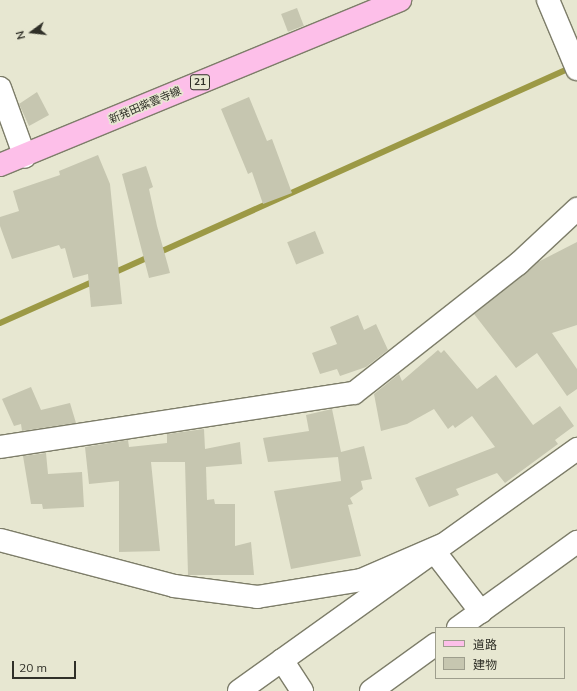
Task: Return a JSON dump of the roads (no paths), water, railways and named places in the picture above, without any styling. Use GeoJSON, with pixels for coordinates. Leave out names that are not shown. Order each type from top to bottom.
{"type":"FeatureCollection","features":[{"type":"Feature","properties":{"kind":"main road","name":"新発田紫雲寺線"},"geometry":{"type":"LineString","coordinates":[[0,165],[25,157],[400,0]]}},
{"type":"Feature","properties":{"kind":"street"},"geometry":{"type":"LineString","coordinates":[[548,0],[577,69]]}},
{"type":"Feature","properties":{"kind":"street"},"geometry":{"type":"LineString","coordinates":[[0,88],[25,157]]}},
{"type":"Feature","properties":{"kind":"street"},"geometry":{"type":"LineString","coordinates":[[0,447],[354,393],[518,264],[577,209]]}},
{"type":"Feature","properties":{"kind":"street"},"geometry":{"type":"LineString","coordinates":[[239,691],[577,449]]}},
{"type":"Feature","properties":{"kind":"street"},"geometry":{"type":"LineString","coordinates":[[0,540],[174,586],[257,597],[360,580],[438,548]]}},
{"type":"Feature","properties":{"kind":"street"},"geometry":{"type":"LineString","coordinates":[[459,627],[577,542]]}},
{"type":"Feature","properties":{"kind":"street"},"geometry":{"type":"LineString","coordinates":[[438,548],[481,612]]}},
{"type":"Feature","properties":{"kind":"street"},"geometry":{"type":"LineString","coordinates":[[371,691],[435,645]]}},
{"type":"Feature","properties":{"kind":"street"},"geometry":{"type":"LineString","coordinates":[[282,660],[302,691]]}},
{"type":"Feature","properties":{"kind":"waterway"},"geometry":{"type":"LineString","coordinates":[[111,274],[572,67]]}},
{"type":"Feature","properties":{"kind":"waterway"},"geometry":{"type":"LineString","coordinates":[[0,323],[95,281]]}}]}
